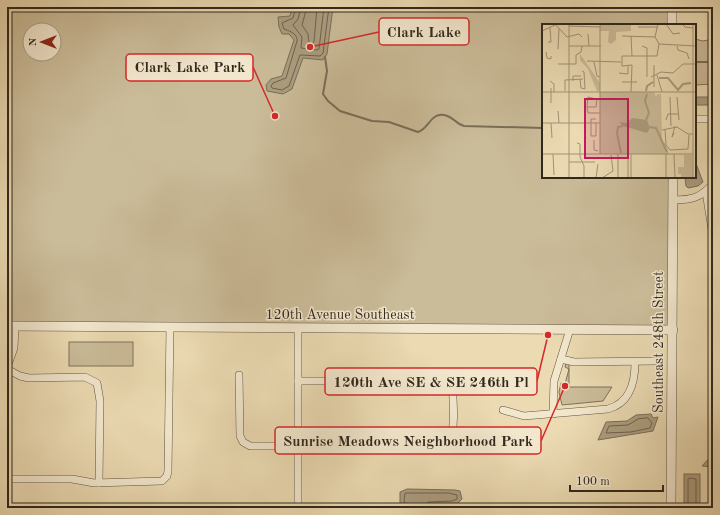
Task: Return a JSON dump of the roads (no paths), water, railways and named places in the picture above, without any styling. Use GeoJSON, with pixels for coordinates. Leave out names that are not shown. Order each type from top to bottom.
{"type":"FeatureCollection","features":[{"type":"Feature","properties":{"kind":"street"},"geometry":{"type":"LineString","coordinates":[[672,7],[672,24]]}},
{"type":"Feature","properties":{"kind":"street"},"geometry":{"type":"LineString","coordinates":[[696,119],[713,119]]}},
{"type":"Feature","properties":{"kind":"street","name":"Southeast 248th Street"},"geometry":{"type":"LineString","coordinates":[[672,508],[673,178]]}},
{"type":"Feature","properties":{"kind":"street"},"geometry":{"type":"LineString","coordinates":[[673,200],[690,200],[706,192],[713,184]]}},
{"type":"Feature","properties":{"kind":"street"},"geometry":{"type":"LineString","coordinates":[[706,192],[712,230]]}},
{"type":"Feature","properties":{"kind":"street"},"geometry":{"type":"LineString","coordinates":[[11,326],[14,348],[7,368],[20,376],[28,378],[85,377],[97,383],[100,400],[99,483]]}},
{"type":"Feature","properties":{"kind":"street","name":"120th Avenue Southeast"},"geometry":{"type":"LineString","coordinates":[[11,326],[673,330]]}},
{"type":"Feature","properties":{"kind":"street"},"geometry":{"type":"LineString","coordinates":[[7,479],[72,479],[99,483],[156,483],[165,478],[168,471],[169,452],[170,327]]}},
{"type":"Feature","properties":{"kind":"street"},"geometry":{"type":"LineString","coordinates":[[298,328],[298,508]]}},
{"type":"Feature","properties":{"kind":"street"},"geometry":{"type":"LineString","coordinates":[[553,414],[554,381],[570,329]]}},
{"type":"Feature","properties":{"kind":"street"},"geometry":{"type":"LineString","coordinates":[[561,359],[574,362],[657,361]]}},
{"type":"Feature","properties":{"kind":"street"},"geometry":{"type":"LineString","coordinates":[[504,410],[524,416],[608,409],[618,406],[624,401],[635,378],[635,362]]}},
{"type":"Feature","properties":{"kind":"street"},"geometry":{"type":"LineString","coordinates":[[239,374],[240,436],[243,442],[250,446],[436,446],[444,444],[450,439],[453,427],[452,378],[364,377],[339,381],[298,381]]}},
{"type":"Feature","properties":{"kind":"water"},"geometry":{"type":"Polygon","coordinates":[[[292,7],[333,7],[327,54],[323,60],[303,58],[292,89],[283,94],[267,91],[266,85],[271,79],[282,76],[294,40],[289,34],[282,34],[279,27],[278,17],[290,16],[292,7]]]}},
{"type":"Feature","properties":{"kind":"water"},"geometry":{"type":"Polygon","coordinates":[[[696,97],[713,97],[713,105],[696,105],[696,97]]]}},
{"type":"Feature","properties":{"kind":"water"},"geometry":{"type":"Polygon","coordinates":[[[696,164],[703,182],[698,186],[688,188],[686,186],[685,178],[696,178],[696,164]]]}},
{"type":"Feature","properties":{"kind":"water"},"geometry":{"type":"Polygon","coordinates":[[[651,414],[653,418],[658,417],[653,431],[598,440],[606,422],[627,421],[636,415],[651,414]]]}},
{"type":"Feature","properties":{"kind":"water"},"geometry":{"type":"Polygon","coordinates":[[[713,454],[713,467],[702,466],[713,454]]]}},
{"type":"Feature","properties":{"kind":"water"},"geometry":{"type":"Polygon","coordinates":[[[684,474],[700,474],[700,508],[684,508],[684,474]]]}},
{"type":"Feature","properties":{"kind":"water"},"geometry":{"type":"Polygon","coordinates":[[[407,489],[455,490],[460,491],[462,499],[457,504],[453,505],[405,507],[400,503],[400,492],[407,489]]]}},
{"type":"Feature","properties":{"kind":"waterway"},"geometry":{"type":"LineString","coordinates":[[325,57],[327,71],[323,94],[328,101],[340,111],[372,121],[389,122],[418,132],[425,128],[436,116],[439,115],[447,116],[464,126],[542,128]]}},
{"type":"Feature","properties":{"kind":"waterway"},"geometry":{"type":"LineString","coordinates":[[696,62],[713,62]]}},
{"type":"Feature","properties":{"kind":"place","name":"Clark Lake"},"geometry":{"type":"Point","coordinates":[310,47]}},
{"type":"Feature","properties":{"kind":"place","name":"Clark Lake Park"},"geometry":{"type":"Point","coordinates":[275,116]}},
{"type":"Feature","properties":{"kind":"place","name":"120th Ave SE & SE 246th Pl"},"geometry":{"type":"Point","coordinates":[548,335]}},
{"type":"Feature","properties":{"kind":"place","name":"Sunrise Meadows Neighborhood Park"},"geometry":{"type":"Point","coordinates":[565,386]}}]}
